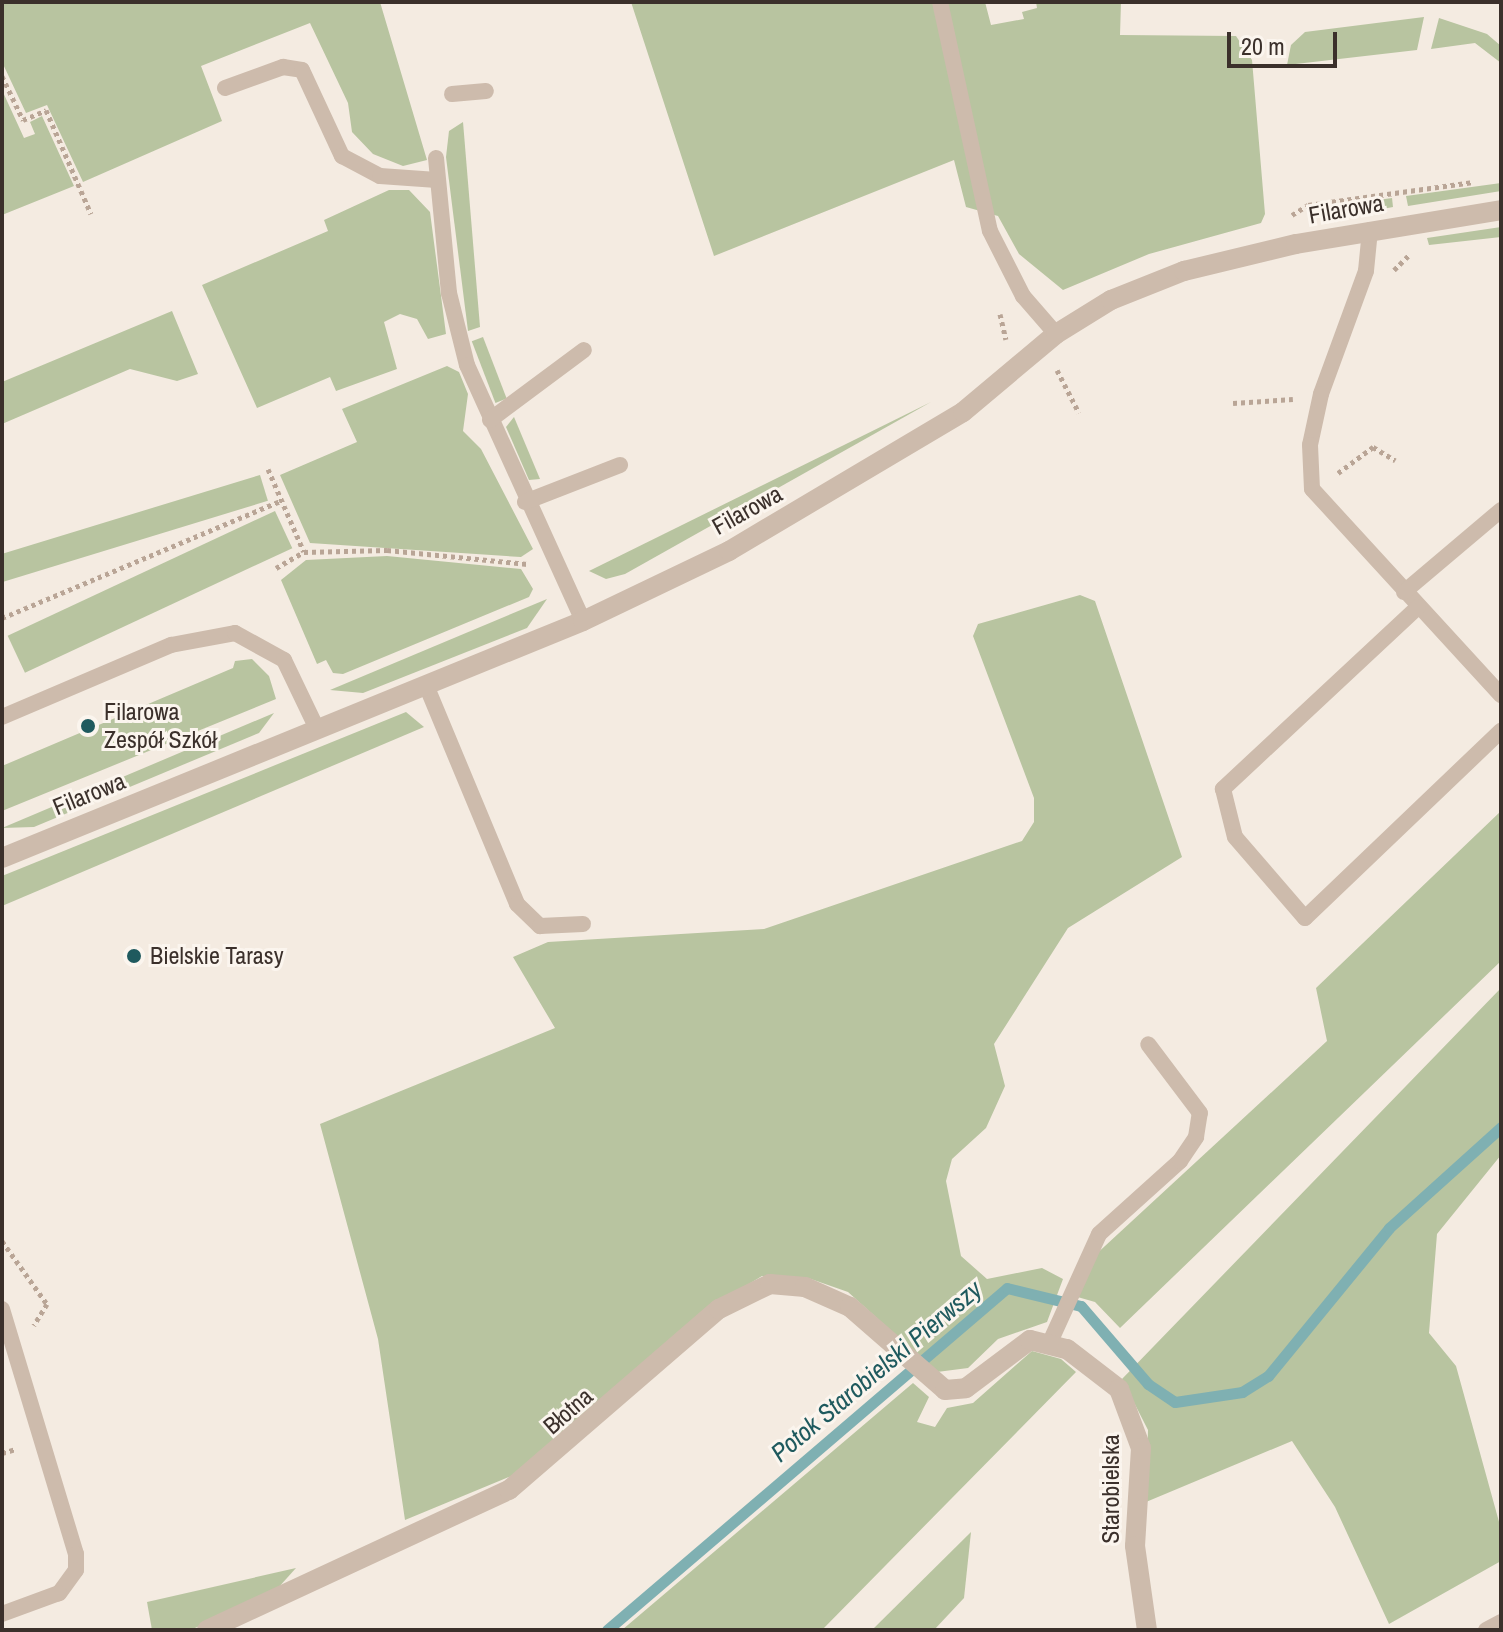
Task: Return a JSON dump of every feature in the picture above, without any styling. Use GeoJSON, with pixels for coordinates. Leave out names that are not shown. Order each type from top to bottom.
{"type":"FeatureCollection","features":[{"type":"Feature","properties":{"kind":"street","name":"Filarowa"},"geometry":{"type":"LineString","coordinates":[[2,858],[583,621],[875,468],[963,412],[1049,340],[1111,300],[1184,271],[1370,230],[1501,210]]}},
{"type":"Feature","properties":{"kind":"street","name":"Błotna"},"geometry":{"type":"LineString","coordinates":[[207,1630],[509,1490],[743,1292],[785,1284],[824,1293],[901,1352],[928,1380],[956,1392],[1008,1351],[1051,1340]]}},
{"type":"Feature","properties":{"kind":"street","name":"Starobielska"},"geometry":{"type":"LineString","coordinates":[[1051,1340],[1119,1389],[1138,1427],[1135,1546],[1147,1630]]}},
{"type":"Feature","properties":{"kind":"lane"},"geometry":{"type":"LineString","coordinates":[[940,2],[990,231],[1049,340]]}},
{"type":"Feature","properties":{"kind":"lane"},"geometry":{"type":"LineString","coordinates":[[225,88],[283,67],[302,70],[342,156],[380,176],[437,180]]}},
{"type":"Feature","properties":{"kind":"lane"},"geometry":{"type":"LineString","coordinates":[[452,94],[486,91]]}},
{"type":"Feature","properties":{"kind":"lane"},"geometry":{"type":"LineString","coordinates":[[436,158],[457,330],[490,420],[525,502],[583,621]]}},
{"type":"Feature","properties":{"kind":"lane"},"geometry":{"type":"LineString","coordinates":[[1370,230],[1366,271],[1321,394],[1310,445],[1312,489],[1501,695]]}},
{"type":"Feature","properties":{"kind":"lane"},"geometry":{"type":"LineString","coordinates":[[490,420],[584,350]]}},
{"type":"Feature","properties":{"kind":"lane"},"geometry":{"type":"LineString","coordinates":[[525,502],[620,465]]}},
{"type":"Feature","properties":{"kind":"lane"},"geometry":{"type":"LineString","coordinates":[[1404,592],[1501,510]]}},
{"type":"Feature","properties":{"kind":"lane"},"geometry":{"type":"LineString","coordinates":[[1418,607],[1223,789],[1235,837],[1305,918],[1501,731]]}},
{"type":"Feature","properties":{"kind":"lane"},"geometry":{"type":"LineString","coordinates":[[2,717],[171,645],[235,633],[284,660],[317,729]]}},
{"type":"Feature","properties":{"kind":"lane"},"geometry":{"type":"LineString","coordinates":[[426,685],[517,904],[540,926],[583,924]]}},
{"type":"Feature","properties":{"kind":"lane"},"geometry":{"type":"LineString","coordinates":[[1051,1340],[1070,1287],[1099,1234],[1180,1161],[1196,1137],[1200,1113],[1148,1044]]}},
{"type":"Feature","properties":{"kind":"lane"},"geometry":{"type":"LineString","coordinates":[[2,1309],[76,1570],[59,1593],[2,1614]]}},
{"type":"Feature","properties":{"kind":"lane"},"geometry":{"type":"LineString","coordinates":[[1486,1630],[1501,1622]]}},
{"type":"Feature","properties":{"kind":"path"},"geometry":{"type":"LineString","coordinates":[[2,76],[23,120],[46,110],[91,214]]}},
{"type":"Feature","properties":{"kind":"path"},"geometry":{"type":"LineString","coordinates":[[1049,340],[1079,413]]}},
{"type":"Feature","properties":{"kind":"path"},"geometry":{"type":"LineString","coordinates":[[1233,403],[1321,394]]}},
{"type":"Feature","properties":{"kind":"path"},"geometry":{"type":"LineString","coordinates":[[268,469],[304,552]]}},
{"type":"Feature","properties":{"kind":"path"},"geometry":{"type":"LineString","coordinates":[[2,618],[281,501]]}},
{"type":"Feature","properties":{"kind":"path"},"geometry":{"type":"LineString","coordinates":[[276,568],[304,552],[387,550],[553,564]]}},
{"type":"Feature","properties":{"kind":"path"},"geometry":{"type":"LineString","coordinates":[[2,1241],[47,1304],[25,1340],[13,1346]]}},
{"type":"Feature","properties":{"kind":"green space"},"geometry":{"type":"Polygon","coordinates":[[[2,2],[380,2],[427,160],[403,166],[373,154],[352,132],[348,103],[310,23],[201,66],[222,121],[83,182],[47,105],[26,113],[2,62],[2,2]]]}},
{"type":"Feature","properties":{"kind":"green space"},"geometry":{"type":"Polygon","coordinates":[[[631,2],[985,2],[991,25],[1024,19],[1022,12],[1037,8],[1036,2],[1121,2],[1120,35],[1236,36],[1252,60],[1265,214],[1261,223],[1149,254],[1063,290],[1019,254],[998,216],[966,207],[954,160],[714,256],[631,2]]]}},
{"type":"Feature","properties":{"kind":"green space"},"geometry":{"type":"Polygon","coordinates":[[[1424,17],[1417,50],[1287,65],[1291,45],[1305,32],[1424,17]]]}},
{"type":"Feature","properties":{"kind":"green space"},"geometry":{"type":"Polygon","coordinates":[[[1439,18],[1487,34],[1501,46],[1501,63],[1475,43],[1431,49],[1439,18]]]}},
{"type":"Feature","properties":{"kind":"green space"},"geometry":{"type":"Polygon","coordinates":[[[2,90],[24,138],[35,134],[30,122],[42,116],[74,186],[2,215],[2,90]]]}},
{"type":"Feature","properties":{"kind":"green space"},"geometry":{"type":"Polygon","coordinates":[[[463,122],[480,327],[468,331],[446,157],[449,131],[463,122]]]}},
{"type":"Feature","properties":{"kind":"green space"},"geometry":{"type":"Polygon","coordinates":[[[1501,183],[1501,191],[1408,206],[1406,196],[1501,183]]]}},
{"type":"Feature","properties":{"kind":"green space"},"geometry":{"type":"Polygon","coordinates":[[[389,190],[409,190],[430,212],[446,334],[428,339],[417,319],[400,314],[384,322],[397,369],[336,391],[330,377],[257,408],[202,285],[328,231],[324,220],[389,190]]]}},
{"type":"Feature","properties":{"kind":"green space"},"geometry":{"type":"Polygon","coordinates":[[[1392,198],[1393,207],[1329,219],[1308,210],[1392,198]]]}},
{"type":"Feature","properties":{"kind":"green space"},"geometry":{"type":"Polygon","coordinates":[[[1501,227],[1501,237],[1429,245],[1427,238],[1501,227]]]}},
{"type":"Feature","properties":{"kind":"green space"},"geometry":{"type":"Polygon","coordinates":[[[172,311],[198,374],[177,381],[130,369],[2,424],[2,382],[172,311]]]}},
{"type":"Feature","properties":{"kind":"green space"},"geometry":{"type":"Polygon","coordinates":[[[483,337],[507,399],[495,403],[472,341],[483,337]]]}},
{"type":"Feature","properties":{"kind":"green space"},"geometry":{"type":"Polygon","coordinates":[[[447,366],[459,372],[468,394],[463,431],[481,449],[533,549],[521,557],[310,543],[280,475],[357,442],[342,409],[447,366]]]}},
{"type":"Feature","properties":{"kind":"green space"},"geometry":{"type":"Polygon","coordinates":[[[931,402],[625,574],[606,579],[589,571],[931,402]]]}},
{"type":"Feature","properties":{"kind":"green space"},"geometry":{"type":"Polygon","coordinates":[[[514,417],[540,479],[529,480],[506,427],[514,417]]]}},
{"type":"Feature","properties":{"kind":"green space"},"geometry":{"type":"Polygon","coordinates":[[[260,475],[268,501],[2,582],[2,554],[260,475]]]}},
{"type":"Feature","properties":{"kind":"green space"},"geometry":{"type":"Polygon","coordinates":[[[275,511],[292,548],[25,673],[8,636],[275,511]]]}},
{"type":"Feature","properties":{"kind":"green space"},"geometry":{"type":"Polygon","coordinates":[[[387,556],[521,569],[533,589],[529,597],[343,674],[333,673],[326,660],[317,664],[281,580],[306,560],[387,556]]]}},
{"type":"Feature","properties":{"kind":"green space"},"geometry":{"type":"Polygon","coordinates":[[[1080,595],[1095,601],[1182,857],[1068,928],[994,1044],[1005,1086],[986,1128],[952,1159],[946,1181],[961,1256],[987,1279],[1042,1268],[1063,1279],[1047,1322],[998,1339],[968,1368],[937,1372],[848,1292],[808,1278],[762,1276],[713,1306],[521,1472],[405,1520],[378,1339],[320,1124],[555,1028],[513,957],[548,942],[764,929],[1022,841],[1034,822],[1034,798],[973,636],[978,624],[1080,595]]]}},
{"type":"Feature","properties":{"kind":"green space"},"geometry":{"type":"Polygon","coordinates":[[[547,599],[527,628],[363,693],[330,690],[547,599]]]}},
{"type":"Feature","properties":{"kind":"green space"},"geometry":{"type":"Polygon","coordinates":[[[252,659],[269,676],[276,699],[2,811],[2,766],[233,668],[235,661],[252,659]]]}},
{"type":"Feature","properties":{"kind":"green space"},"geometry":{"type":"Polygon","coordinates":[[[406,712],[424,727],[2,906],[2,876],[406,712]]]}},
{"type":"Feature","properties":{"kind":"green space"},"geometry":{"type":"Polygon","coordinates":[[[274,713],[259,733],[34,827],[2,828],[274,713]]]}},
{"type":"Feature","properties":{"kind":"green space"},"geometry":{"type":"Polygon","coordinates":[[[1501,811],[1501,961],[1120,1328],[1095,1302],[1074,1296],[1092,1258],[1327,1041],[1316,988],[1501,811]]]}},
{"type":"Feature","properties":{"kind":"green space"},"geometry":{"type":"Polygon","coordinates":[[[1501,988],[1501,1155],[1437,1234],[1429,1333],[1456,1366],[1501,1529],[1501,1561],[1389,1624],[1335,1507],[1292,1441],[1146,1502],[1148,1430],[1122,1379],[1501,988]]]}},
{"type":"Feature","properties":{"kind":"green space"},"geometry":{"type":"Polygon","coordinates":[[[1032,1351],[1061,1359],[1076,1372],[822,1630],[622,1630],[913,1383],[929,1397],[917,1422],[935,1427],[947,1408],[973,1403],[1032,1351]]]}},
{"type":"Feature","properties":{"kind":"green space"},"geometry":{"type":"Polygon","coordinates":[[[971,1532],[964,1598],[934,1630],[872,1630],[971,1532]]]}},
{"type":"Feature","properties":{"kind":"green space"},"geometry":{"type":"Polygon","coordinates":[[[296,1568],[269,1598],[190,1630],[152,1630],[147,1602],[296,1568]]]}},
{"type":"Feature","properties":{"kind":"waterway","name":"Potok Starobielski Pierwszy"},"geometry":{"type":"LineString","coordinates":[[607,1630],[1007,1288],[1081,1306],[1148,1384],[1175,1402],[1242,1392],[1268,1376],[1389,1228],[1501,1127]]}},
{"type":"Feature","properties":{"kind":"place","name":"Filarowa Zespół Szkół"},"geometry":{"type":"Point","coordinates":[88,726]}},
{"type":"Feature","properties":{"kind":"place","name":"Bielskie Tarasy"},"geometry":{"type":"Point","coordinates":[134,956]}}]}
